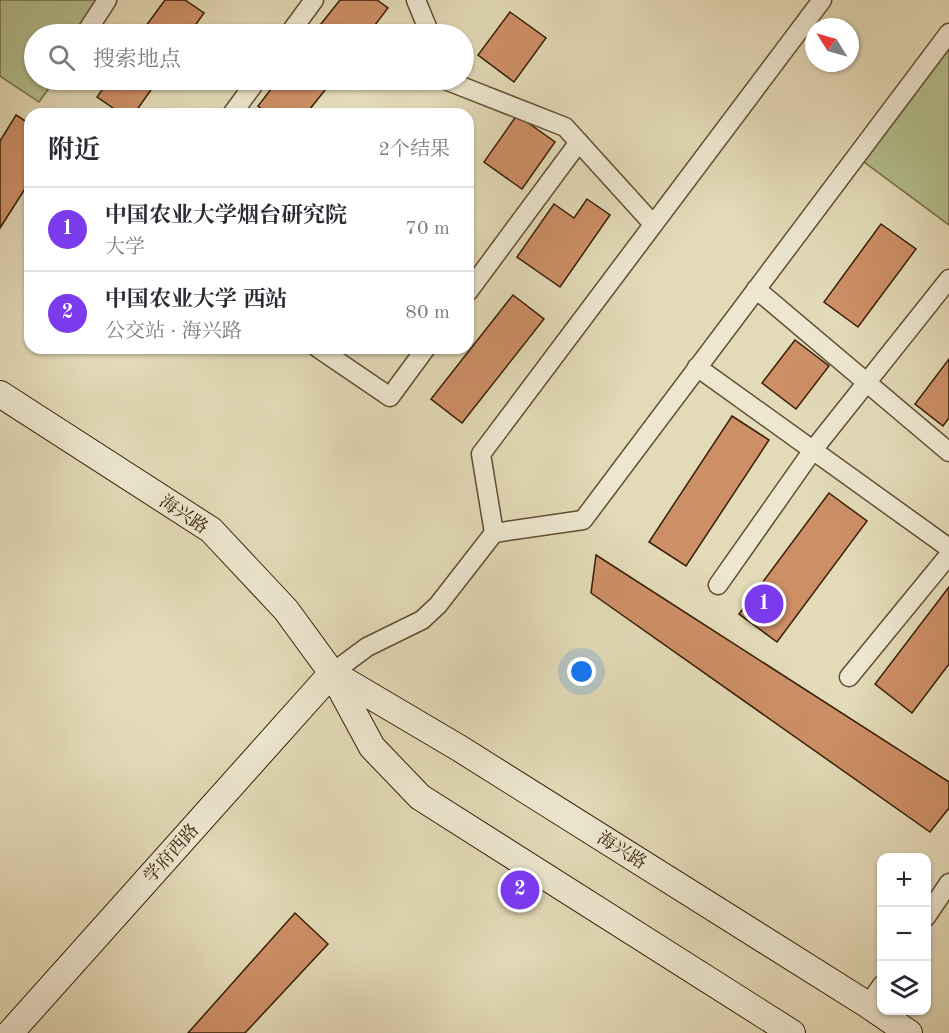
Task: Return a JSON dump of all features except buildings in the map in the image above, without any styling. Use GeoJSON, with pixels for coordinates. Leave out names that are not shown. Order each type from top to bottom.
{"type":"FeatureCollection","features":[{"type":"Feature","properties":{"kind":"street"},"geometry":{"type":"LineString","coordinates":[[91,24],[106,0]]}},
{"type":"Feature","properties":{"kind":"street"},"geometry":{"type":"LineString","coordinates":[[296,24],[314,0]]}},
{"type":"Feature","properties":{"kind":"street"},"geometry":{"type":"LineString","coordinates":[[416,0],[426,24]]}},
{"type":"Feature","properties":{"kind":"street"},"geometry":{"type":"LineString","coordinates":[[494,533],[482,454],[822,0]]}},
{"type":"Feature","properties":{"kind":"street"},"geometry":{"type":"LineString","coordinates":[[332,673],[367,647],[422,620],[438,605],[494,533],[583,520],[949,33]]}},
{"type":"Feature","properties":{"kind":"street"},"geometry":{"type":"LineString","coordinates":[[236,108],[250,90]]}},
{"type":"Feature","properties":{"kind":"street"},"geometry":{"type":"LineString","coordinates":[[471,90],[565,127],[653,224]]}},
{"type":"Feature","properties":{"kind":"street"},"geometry":{"type":"LineString","coordinates":[[474,284],[579,142]]}},
{"type":"Feature","properties":{"kind":"street"},"geometry":{"type":"LineString","coordinates":[[718,585],[813,450],[949,279]]}},
{"type":"Feature","properties":{"kind":"street"},"geometry":{"type":"LineString","coordinates":[[756,289],[949,452]]}},
{"type":"Feature","properties":{"kind":"street"},"geometry":{"type":"LineString","coordinates":[[327,354],[390,397],[422,354]]}},
{"type":"Feature","properties":{"kind":"street"},"geometry":{"type":"LineString","coordinates":[[697,367],[949,548]]}},
{"type":"Feature","properties":{"kind":"street","name":"海兴路"},"geometry":{"type":"LineString","coordinates":[[0,394],[211,530],[286,610],[332,673],[372,747],[420,796],[792,1033]]}},
{"type":"Feature","properties":{"kind":"street"},"geometry":{"type":"LineString","coordinates":[[849,677],[949,555]]}},
{"type":"Feature","properties":{"kind":"street","name":"海兴路"},"geometry":{"type":"LineString","coordinates":[[332,673],[875,995],[909,1033]]}},
{"type":"Feature","properties":{"kind":"street","name":"学府西路"},"geometry":{"type":"LineString","coordinates":[[10,1033],[332,673]]}},
{"type":"Feature","properties":{"kind":"street"},"geometry":{"type":"LineString","coordinates":[[931,911],[949,883]]}},
{"type":"Feature","properties":{"kind":"green space"},"geometry":{"type":"Polygon","coordinates":[[[0,0],[107,0],[91,24],[24,24],[24,90],[48,90],[39,102],[0,76],[0,0]]]}},
{"type":"Feature","properties":{"kind":"green space"},"geometry":{"type":"Polygon","coordinates":[[[949,33],[949,225],[856,156],[949,33]]]}},
{"type":"Feature","properties":{"kind":"place","name":"中国农业大学烟台研究院"},"geometry":{"type":"Point","coordinates":[764,604]}},
{"type":"Feature","properties":{"kind":"place","name":"中国农业大学 西站"},"geometry":{"type":"Point","coordinates":[520,890]}}]}
